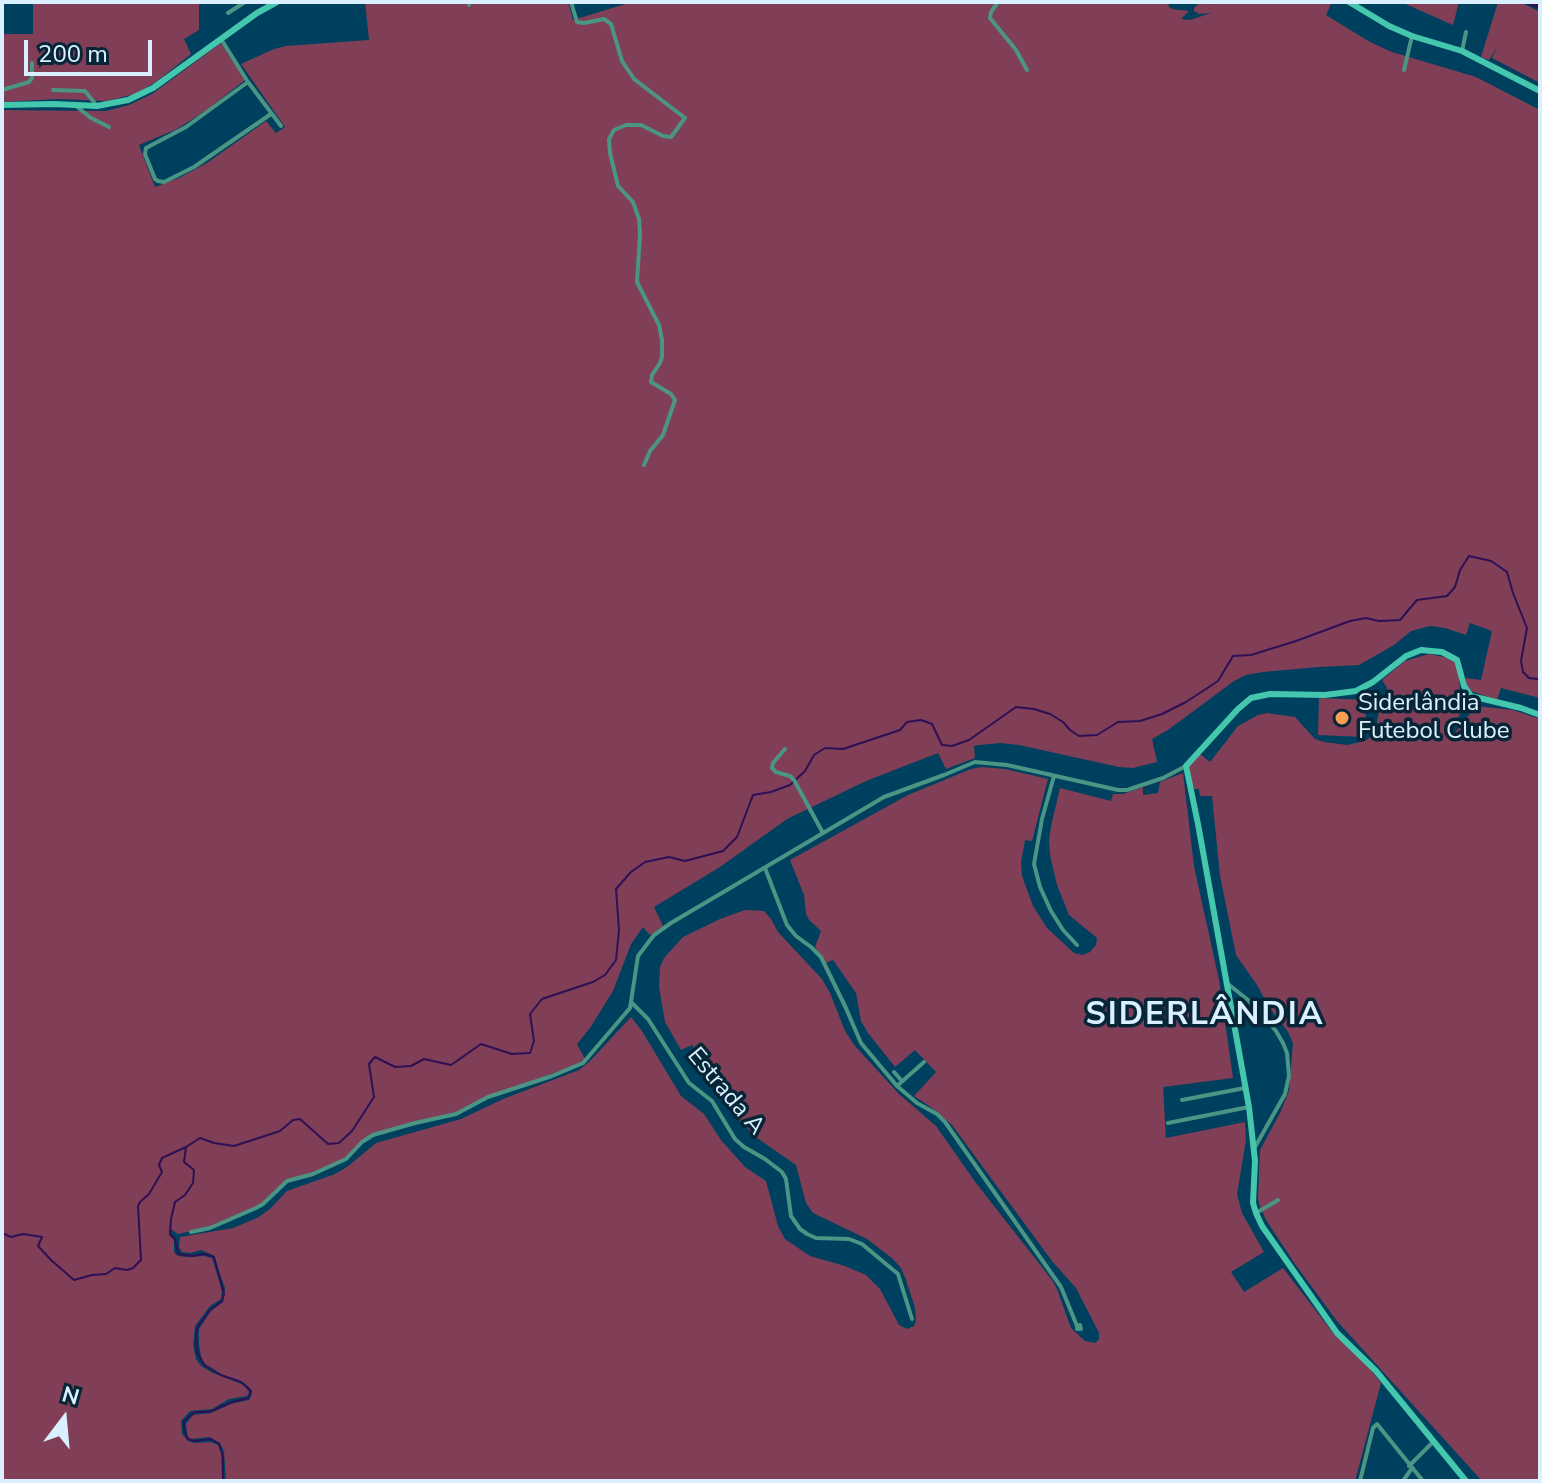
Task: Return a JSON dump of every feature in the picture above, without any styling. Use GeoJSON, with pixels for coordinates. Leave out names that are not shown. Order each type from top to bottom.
{"type":"FeatureCollection","features":[{"type":"Feature","properties":{"kind":"street"},"geometry":{"type":"LineString","coordinates":[[228,13],[245,2]]}},
{"type":"Feature","properties":{"kind":"street"},"geometry":{"type":"LineString","coordinates":[[3,104],[97,106],[117,103],[144,93],[276,2]]}},
{"type":"Feature","properties":{"kind":"street"},"geometry":{"type":"LineString","coordinates":[[571,2],[577,22],[600,19],[611,24],[622,61],[634,79],[685,118],[671,137],[644,126],[626,125],[614,130],[609,139],[618,186],[633,202],[639,219],[637,282],[661,333],[662,357],[651,382],[675,400],[663,435],[650,451],[644,465]]}},
{"type":"Feature","properties":{"kind":"street"},"geometry":{"type":"LineString","coordinates":[[998,2],[990,18],[1016,50],[1027,70]]}},
{"type":"Feature","properties":{"kind":"street"},"geometry":{"type":"LineString","coordinates":[[1349,2],[1381,23],[1462,51],[1540,91]]}},
{"type":"Feature","properties":{"kind":"street"},"geometry":{"type":"LineString","coordinates":[[1462,51],[1466,32]]}},
{"type":"Feature","properties":{"kind":"street"},"geometry":{"type":"LineString","coordinates":[[1404,70],[1412,36]]}},
{"type":"Feature","properties":{"kind":"street"},"geometry":{"type":"LineString","coordinates":[[221,39],[281,126]]}},
{"type":"Feature","properties":{"kind":"street"},"geometry":{"type":"LineString","coordinates":[[2,90],[29,82],[32,63]]}},
{"type":"Feature","properties":{"kind":"street"},"geometry":{"type":"LineString","coordinates":[[248,82],[186,127],[146,148],[145,154],[155,179],[161,182],[194,167],[271,114]]}},
{"type":"Feature","properties":{"kind":"street"},"geometry":{"type":"LineString","coordinates":[[53,90],[85,91],[97,106]]}},
{"type":"Feature","properties":{"kind":"street"},"geometry":{"type":"LineString","coordinates":[[74,105],[109,127]]}},
{"type":"Feature","properties":{"kind":"street"},"geometry":{"type":"LineString","coordinates":[[191,1232],[210,1228],[263,1204],[287,1181],[339,1163],[373,1135],[456,1114],[488,1097],[583,1063],[627,1013],[632,1003],[638,956],[650,940],[671,923],[884,797],[975,762],[1007,765],[1122,790],[1168,776],[1186,766],[1251,698],[1270,694],[1325,695],[1356,691],[1373,682],[1402,658],[1421,650],[1442,652],[1457,660],[1464,686],[1471,696],[1540,715]]}},
{"type":"Feature","properties":{"kind":"street"},"geometry":{"type":"LineString","coordinates":[[785,749],[772,768],[794,780],[823,833]]}},
{"type":"Feature","properties":{"kind":"street"},"geometry":{"type":"LineString","coordinates":[[1186,766],[1249,1107],[1256,1213],[1337,1333],[1371,1366],[1466,1481]]}},
{"type":"Feature","properties":{"kind":"street"},"geometry":{"type":"LineString","coordinates":[[1054,776],[1034,864],[1051,911],[1077,945]]}},
{"type":"Feature","properties":{"kind":"street"},"geometry":{"type":"LineString","coordinates":[[765,868],[787,925],[821,957],[861,1043],[897,1086],[945,1122],[1061,1287],[1077,1326]]}},
{"type":"Feature","properties":{"kind":"street"},"geometry":{"type":"LineString","coordinates":[[1225,982],[1260,1013],[1280,1038],[1287,1053],[1289,1071],[1285,1094],[1254,1149]]}},
{"type":"Feature","properties":{"kind":"street","name":"Estrada A"},"geometry":{"type":"LineString","coordinates":[[632,1003],[648,1019],[689,1083],[712,1101],[735,1139],[782,1172],[786,1179],[791,1216],[800,1229],[816,1238],[849,1239],[862,1244],[898,1274],[912,1319]]}},
{"type":"Feature","properties":{"kind":"street"},"geometry":{"type":"LineString","coordinates":[[897,1086],[924,1062]]}},
{"type":"Feature","properties":{"kind":"street"},"geometry":{"type":"LineString","coordinates":[[894,1072],[902,1081]]}},
{"type":"Feature","properties":{"kind":"street"},"geometry":{"type":"LineString","coordinates":[[1182,1100],[1245,1088]]}},
{"type":"Feature","properties":{"kind":"street"},"geometry":{"type":"LineString","coordinates":[[1168,1123],[1249,1107]]}},
{"type":"Feature","properties":{"kind":"street"},"geometry":{"type":"LineString","coordinates":[[1256,1213],[1278,1200]]}},
{"type":"Feature","properties":{"kind":"street"},"geometry":{"type":"LineString","coordinates":[[1360,1481],[1373,1428],[1377,1424],[1423,1481]]}},
{"type":"Feature","properties":{"kind":"street"},"geometry":{"type":"LineString","coordinates":[[1403,1481],[1410,1467],[1433,1442]]}},
{"type":"Feature","properties":{"kind":"shaded area"},"geometry":{"type":"Polygon","coordinates":[[[33,2],[199,2],[199,30],[184,39],[191,54],[156,82],[135,94],[107,101],[59,99],[2,102],[2,34],[33,34],[33,2]]]}},
{"type":"Feature","properties":{"kind":"shaded area"},"geometry":{"type":"Polygon","coordinates":[[[365,2],[568,2],[573,20],[632,2],[1168,2],[1172,9],[1189,11],[1181,19],[1190,20],[1211,13],[1194,11],[1200,2],[1214,5],[1217,2],[1332,2],[1326,15],[1370,42],[1392,52],[1476,77],[1540,110],[1540,698],[1501,688],[1497,700],[1471,691],[1465,678],[1481,680],[1492,631],[1470,623],[1466,635],[1430,626],[1411,631],[1394,645],[1359,665],[1246,675],[1152,739],[1157,762],[1133,768],[1119,767],[1019,745],[979,745],[974,746],[975,758],[946,769],[938,753],[866,781],[787,819],[720,867],[654,907],[663,926],[650,935],[643,927],[631,944],[613,991],[577,1044],[585,1059],[577,1065],[485,1097],[458,1112],[372,1134],[345,1158],[293,1178],[259,1205],[209,1227],[178,1234],[169,1228],[176,1255],[212,1258],[222,1291],[221,1299],[210,1306],[195,1326],[193,1345],[196,1359],[213,1373],[244,1385],[249,1392],[247,1396],[229,1399],[212,1409],[190,1411],[181,1421],[182,1434],[188,1441],[218,1445],[222,1481],[2,1481],[2,110],[106,111],[129,105],[152,94],[221,43],[245,80],[177,129],[139,145],[155,187],[207,163],[266,121],[276,133],[285,127],[241,64],[286,46],[369,40],[365,2]]]}},
{"type":"Feature","properties":{"kind":"shaded area"},"geometry":{"type":"Polygon","coordinates":[[[1401,2],[1459,2],[1453,25],[1401,2]]]}},
{"type":"Feature","properties":{"kind":"shaded area"},"geometry":{"type":"Polygon","coordinates":[[[1498,2],[1520,2],[1540,12],[1540,83],[1492,58],[1498,46],[1489,60],[1481,57],[1498,2]]]}},
{"type":"Feature","properties":{"kind":"shaded area"},"geometry":{"type":"Polygon","coordinates":[[[1429,654],[1449,658],[1454,661],[1458,671],[1462,697],[1468,703],[1450,729],[1455,733],[1476,706],[1513,710],[1540,719],[1540,1481],[1482,1481],[1337,1321],[1266,1220],[1258,1197],[1260,1150],[1289,1091],[1293,1043],[1236,955],[1220,876],[1212,796],[1200,796],[1199,789],[1193,789],[1189,766],[1200,754],[1210,762],[1238,726],[1267,713],[1295,717],[1315,739],[1324,742],[1347,745],[1365,741],[1376,728],[1387,688],[1382,680],[1405,661],[1429,654]]]}},
{"type":"Feature","properties":{"kind":"shaded area","name":"Siderlândia Futebol Clube"},"geometry":{"type":"Polygon","coordinates":[[[1319,698],[1366,700],[1365,737],[1318,735],[1319,698]]]}},
{"type":"Feature","properties":{"kind":"shaded area"},"geometry":{"type":"Polygon","coordinates":[[[981,767],[1048,779],[1032,841],[1025,840],[1022,876],[1033,906],[1047,928],[1074,953],[1083,955],[1096,945],[1097,938],[1069,915],[1050,855],[1051,826],[1060,788],[1111,801],[1113,794],[1143,787],[1143,795],[1158,793],[1160,782],[1183,773],[1194,866],[1219,980],[1233,1078],[1163,1087],[1166,1138],[1245,1122],[1246,1140],[1237,1194],[1242,1213],[1264,1252],[1231,1272],[1244,1292],[1283,1268],[1333,1333],[1381,1383],[1355,1481],[226,1481],[224,1451],[220,1443],[210,1437],[188,1438],[186,1424],[193,1415],[211,1413],[249,1400],[252,1392],[243,1382],[223,1375],[202,1362],[199,1329],[211,1311],[223,1302],[225,1288],[213,1255],[201,1250],[182,1252],[180,1237],[233,1228],[257,1218],[287,1191],[335,1174],[376,1143],[461,1119],[579,1070],[631,1017],[681,1096],[704,1114],[721,1140],[745,1167],[766,1181],[778,1226],[785,1239],[810,1256],[866,1275],[880,1289],[899,1325],[907,1329],[914,1326],[915,1308],[901,1268],[867,1239],[813,1213],[806,1203],[796,1165],[757,1138],[737,1118],[692,1045],[681,1050],[665,1022],[659,987],[660,967],[664,958],[683,937],[745,910],[764,911],[778,932],[822,979],[855,1046],[899,1094],[936,1126],[1052,1280],[1071,1328],[1085,1341],[1095,1343],[1099,1333],[1076,1288],[1052,1261],[952,1125],[914,1096],[936,1072],[915,1050],[895,1067],[868,1033],[861,1021],[856,993],[833,960],[826,963],[815,947],[821,931],[806,914],[804,895],[790,860],[908,795],[981,767]]]}},
{"type":"Feature","properties":{"kind":"waterway"},"geometry":{"type":"LineString","coordinates":[[1532,2],[1540,5]]}},
{"type":"Feature","properties":{"kind":"waterway"},"geometry":{"type":"LineString","coordinates":[[223,1481],[223,1457],[219,1444],[211,1439],[188,1439],[184,1421],[195,1412],[209,1412],[249,1398],[251,1391],[241,1382],[205,1366],[197,1352],[198,1327],[209,1311],[222,1301],[224,1294],[214,1257],[178,1254],[175,1239],[170,1234],[175,1202],[185,1195],[193,1183],[194,1170],[184,1162],[186,1147],[200,1138],[234,1146],[280,1131],[293,1120],[300,1119],[328,1144],[339,1143],[352,1131],[374,1097],[369,1064],[375,1057],[395,1067],[411,1066],[424,1059],[451,1065],[481,1044],[512,1054],[530,1053],[534,1041],[530,1014],[542,999],[593,982],[605,975],[616,960],[619,930],[616,889],[631,872],[645,862],[669,857],[685,861],[723,851],[737,837],[753,795],[790,785],[805,771],[814,755],[825,748],[843,749],[900,730],[907,722],[921,720],[932,724],[942,745],[952,746],[969,740],[1016,707],[1050,714],[1079,736],[1097,735],[1118,722],[1140,721],[1186,702],[1218,681],[1233,656],[1251,655],[1350,621],[1366,618],[1400,620],[1417,600],[1447,596],[1455,587],[1460,570],[1469,556],[1491,561],[1507,572],[1527,628],[1521,661],[1523,672],[1529,678],[1540,677]]}},
{"type":"Feature","properties":{"kind":"waterway"},"geometry":{"type":"LineString","coordinates":[[2,1233],[11,1237],[23,1234],[42,1237],[38,1246],[74,1280],[106,1274],[115,1268],[133,1268],[141,1260],[138,1206],[162,1172],[159,1165],[162,1158],[186,1147]]}},
{"type":"Feature","properties":{"kind":"place","name":"Siderlândia Futebol Clube"},"geometry":{"type":"Point","coordinates":[1342,718]}},
{"type":"Feature","properties":{"kind":"district","name":"SIDERLÂNDIA"},"geometry":{"type":"Point","coordinates":[1205,1016]}}]}
